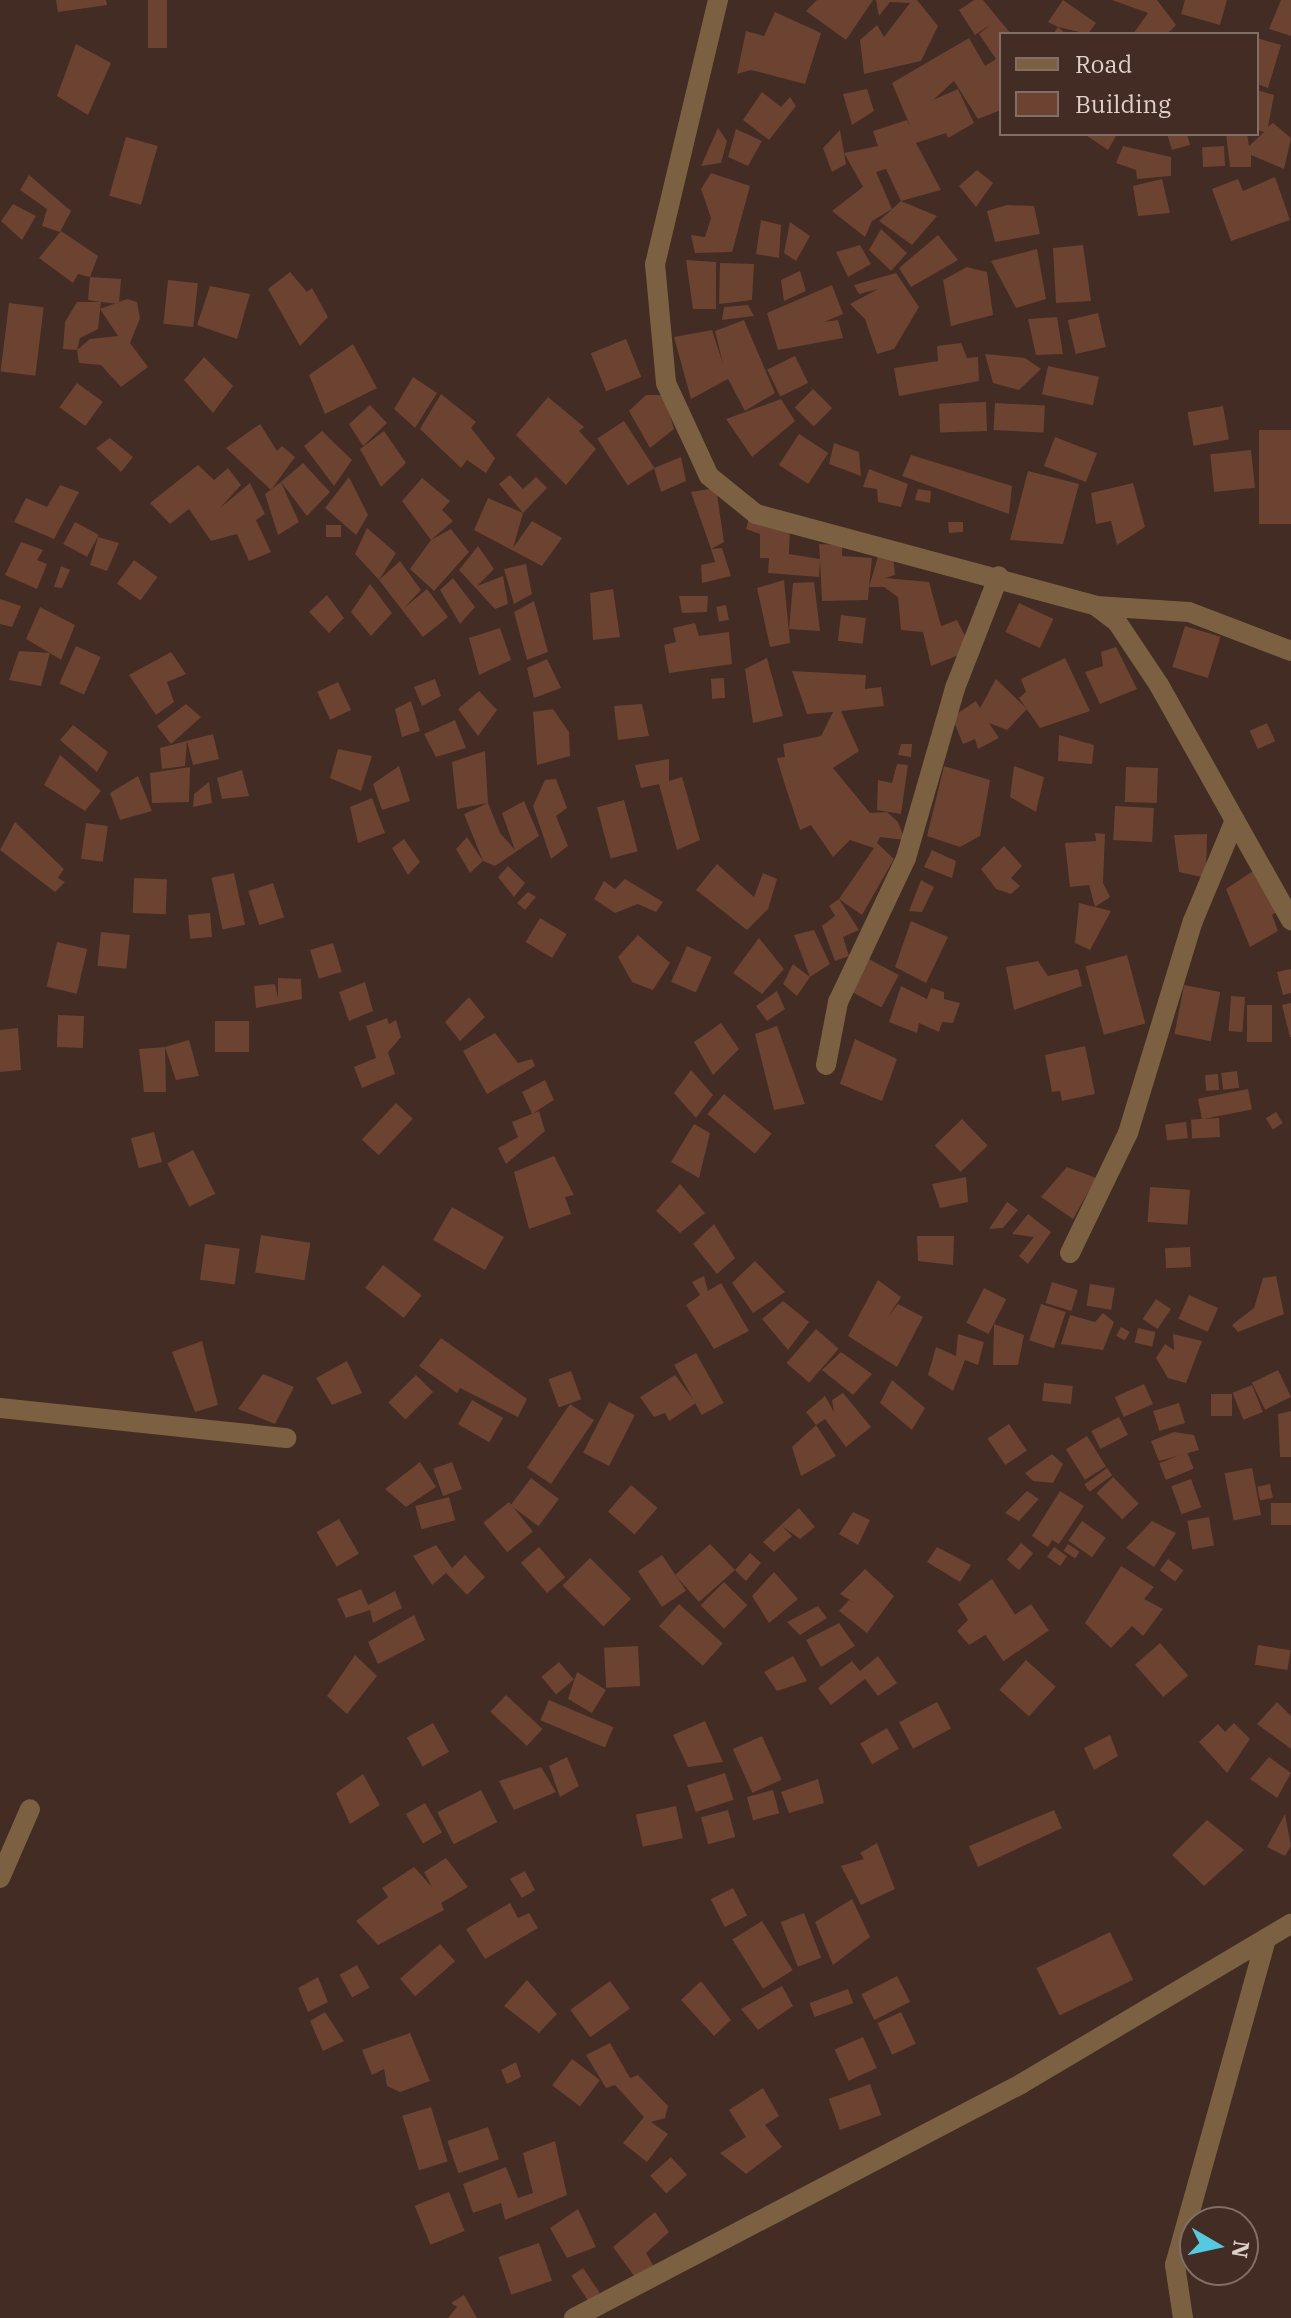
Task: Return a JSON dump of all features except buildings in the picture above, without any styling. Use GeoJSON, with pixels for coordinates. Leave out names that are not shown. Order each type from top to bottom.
{"type":"FeatureCollection","features":[{"type":"Feature","properties":{"kind":"street"},"geometry":{"type":"LineString","coordinates":[[718,0],[655,264],[657,347],[688,440],[727,498],[756,514],[999,576],[1096,606],[1189,612],[1291,651]]}},
{"type":"Feature","properties":{"kind":"street"},"geometry":{"type":"LineString","coordinates":[[826,1065],[838,1002],[906,858],[955,688],[999,576]]}},
{"type":"Feature","properties":{"kind":"street"},"geometry":{"type":"LineString","coordinates":[[1096,606],[1134,645],[1291,920]]}},
{"type":"Feature","properties":{"kind":"street"},"geometry":{"type":"LineString","coordinates":[[1070,1253],[1128,1133],[1193,921],[1235,820]]}},
{"type":"Feature","properties":{"kind":"street"},"geometry":{"type":"LineString","coordinates":[[0,1408],[286,1438]]}},
{"type":"Feature","properties":{"kind":"street"},"geometry":{"type":"LineString","coordinates":[[0,1878],[30,1809]]}},
{"type":"Feature","properties":{"kind":"street"},"geometry":{"type":"LineString","coordinates":[[574,2318],[1021,2084],[1291,1924]]}},
{"type":"Feature","properties":{"kind":"street"},"geometry":{"type":"LineString","coordinates":[[1183,2318],[1175,2265],[1266,1940]]}}]}
